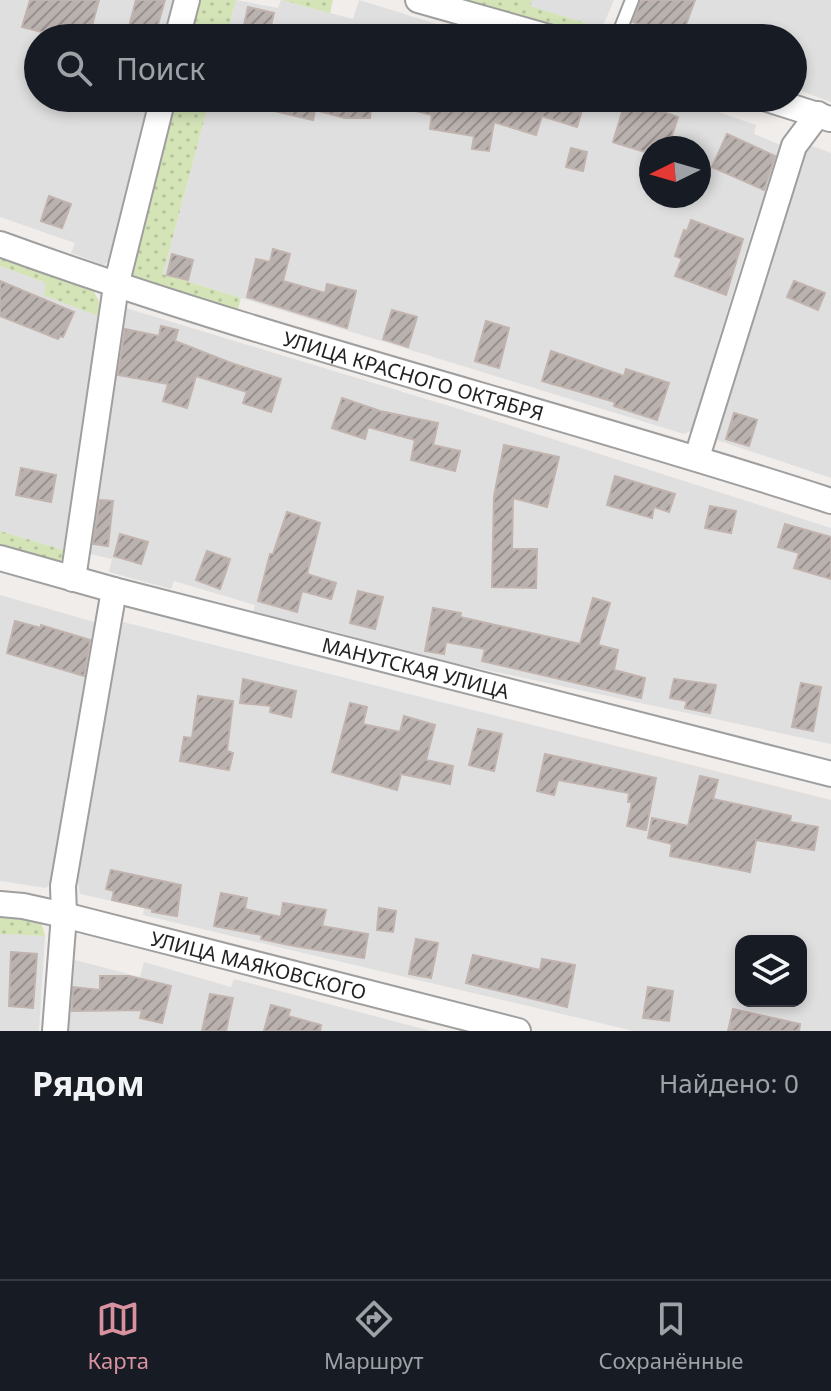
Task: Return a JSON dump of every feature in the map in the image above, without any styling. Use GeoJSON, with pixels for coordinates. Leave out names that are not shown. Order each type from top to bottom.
{"type":"FeatureCollection","features":[{"type":"Feature","properties":{"kind":"street"},"geometry":{"type":"LineString","coordinates":[[181,24],[187,0]]}},
{"type":"Feature","properties":{"kind":"street"},"geometry":{"type":"LineString","coordinates":[[418,0],[503,24]]}},
{"type":"Feature","properties":{"kind":"street"},"geometry":{"type":"LineString","coordinates":[[73,579],[116,286],[160,112]]}},
{"type":"Feature","properties":{"kind":"street"},"geometry":{"type":"LineString","coordinates":[[697,457],[794,146],[824,117]]}},
{"type":"Feature","properties":{"kind":"street","name":"УЛИЦА КРАСНОГО ОКТЯБРЯ"},"geometry":{"type":"LineString","coordinates":[[0,244],[116,286],[697,457],[831,501]]}},
{"type":"Feature","properties":{"kind":"street","name":"МАНУТСКАЯ УЛИЦА"},"geometry":{"type":"LineString","coordinates":[[0,558],[831,774]]}},
{"type":"Feature","properties":{"kind":"street"},"geometry":{"type":"LineString","coordinates":[[55,1031],[64,915],[63,886],[114,590]]}},
{"type":"Feature","properties":{"kind":"street","name":"УЛИЦА МАЯКОВСКОГО"},"geometry":{"type":"LineString","coordinates":[[0,904],[64,915],[518,1031]]}},
{"type":"Feature","properties":{"kind":"lane"},"geometry":{"type":"LineString","coordinates":[[623,24],[632,0]]}},
{"type":"Feature","properties":{"kind":"shaded area"},"geometry":{"type":"Polygon","coordinates":[[[0,0],[179,0],[173,24],[24,24],[24,112],[150,112],[113,256],[104,265],[71,253],[75,243],[0,217],[0,0]]]}},
{"type":"Feature","properties":{"kind":"shaded area"},"geometry":{"type":"Polygon","coordinates":[[[236,0],[278,8],[281,0],[353,19],[359,0],[437,24],[230,24],[236,0]]]}},
{"type":"Feature","properties":{"kind":"shaded area"},"geometry":{"type":"Polygon","coordinates":[[[532,0],[614,0],[604,24],[589,24],[529,6],[532,0]]]}},
{"type":"Feature","properties":{"kind":"shaded area"},"geometry":{"type":"Polygon","coordinates":[[[634,0],[831,0],[831,102],[807,93],[807,24],[624,24],[634,0]]]}},
{"type":"Feature","properties":{"kind":"shaded area"},"geometry":{"type":"Polygon","coordinates":[[[206,112],[718,112],[756,125],[754,134],[785,147],[755,221],[694,429],[684,434],[163,274],[206,112]]]}},
{"type":"Feature","properties":{"kind":"shaded area"},"geometry":{"type":"Polygon","coordinates":[[[804,143],[831,153],[831,478],[714,439],[804,143]]]}},
{"type":"Feature","properties":{"kind":"shaded area"},"geometry":{"type":"Polygon","coordinates":[[[0,266],[46,283],[45,295],[98,316],[67,551],[0,531],[0,266]]]}},
{"type":"Feature","properties":{"kind":"shaded area"},"geometry":{"type":"Polygon","coordinates":[[[126,308],[459,409],[831,528],[831,744],[422,656],[253,613],[255,605],[174,581],[171,589],[109,572],[112,559],[85,553],[126,308]]]}},
{"type":"Feature","properties":{"kind":"shaded area"},"geometry":{"type":"Polygon","coordinates":[[[0,595],[98,623],[54,878],[46,888],[0,881],[0,595]]]}},
{"type":"Feature","properties":{"kind":"shaded area"},"geometry":{"type":"Polygon","coordinates":[[[123,622],[831,800],[831,1031],[634,1031],[143,915],[144,908],[80,894],[76,867],[123,622]]]}},
{"type":"Feature","properties":{"kind":"shaded area"},"geometry":{"type":"Polygon","coordinates":[[[0,934],[45,936],[39,1031],[0,1031],[0,934]]]}},
{"type":"Feature","properties":{"kind":"shaded area"},"geometry":{"type":"Polygon","coordinates":[[[71,959],[140,977],[144,962],[231,987],[234,979],[431,1031],[63,1031],[71,959]]]}},
{"type":"Feature","properties":{"kind":"green space"},"geometry":{"type":"Polygon","coordinates":[[[193,0],[236,0],[230,24],[187,24],[193,0]]]}},
{"type":"Feature","properties":{"kind":"green space"},"geometry":{"type":"Polygon","coordinates":[[[281,0],[333,0],[330,13],[281,0]]]}},
{"type":"Feature","properties":{"kind":"green space"},"geometry":{"type":"Polygon","coordinates":[[[463,0],[532,0],[530,6],[589,24],[545,24],[463,0]]]}},
{"type":"Feature","properties":{"kind":"green space"},"geometry":{"type":"Polygon","coordinates":[[[166,112],[206,112],[163,274],[241,298],[238,309],[132,279],[128,270],[166,112]]]}},
{"type":"Feature","properties":{"kind":"green space"},"geometry":{"type":"Polygon","coordinates":[[[0,251],[88,281],[99,301],[98,316],[44,295],[46,283],[0,266],[0,251]]]}},
{"type":"Feature","properties":{"kind":"green space"},"geometry":{"type":"Polygon","coordinates":[[[0,531],[67,551],[61,560],[51,563],[0,550],[0,531]]]}},
{"type":"Feature","properties":{"kind":"green space"},"geometry":{"type":"Polygon","coordinates":[[[0,916],[37,921],[42,925],[45,936],[0,934],[0,916]]]}},
{"type":"Feature","properties":{"kind":"building"},"geometry":{"type":"Polygon","coordinates":[[[30,0],[99,0],[92,24],[24,24],[22,27],[30,0]]]}},
{"type":"Feature","properties":{"kind":"building"},"geometry":{"type":"Polygon","coordinates":[[[136,0],[165,0],[158,24],[130,24],[136,0]]]}},
{"type":"Feature","properties":{"kind":"building"},"geometry":{"type":"Polygon","coordinates":[[[641,0],[695,0],[686,24],[633,22],[641,0]]]}},
{"type":"Feature","properties":{"kind":"building"},"geometry":{"type":"Polygon","coordinates":[[[248,7],[274,13],[271,24],[244,24],[248,7]]]}},
{"type":"Feature","properties":{"kind":"building"},"geometry":{"type":"Polygon","coordinates":[[[279,112],[315,112],[313,120],[279,112]]]}},
{"type":"Feature","properties":{"kind":"building"},"geometry":{"type":"Polygon","coordinates":[[[322,112],[371,112],[370,118],[345,118],[322,112]]]}},
{"type":"Feature","properties":{"kind":"building"},"geometry":{"type":"Polygon","coordinates":[[[420,112],[581,112],[577,127],[542,116],[536,135],[494,122],[489,151],[472,149],[474,136],[430,129],[432,115],[420,112]]]}},
{"type":"Feature","properties":{"kind":"building"},"geometry":{"type":"Polygon","coordinates":[[[622,112],[664,112],[678,117],[672,136],[639,136],[639,150],[613,142],[622,112]]]}},
{"type":"Feature","properties":{"kind":"building"},"geometry":{"type":"Polygon","coordinates":[[[727,134],[775,156],[764,190],[712,167],[727,134]]]}},
{"type":"Feature","properties":{"kind":"building"},"geometry":{"type":"Polygon","coordinates":[[[571,148],[587,152],[583,171],[566,167],[571,148]]]}},
{"type":"Feature","properties":{"kind":"building"},"geometry":{"type":"Polygon","coordinates":[[[49,196],[71,204],[62,228],[41,221],[49,196]]]}},
{"type":"Feature","properties":{"kind":"building"},"geometry":{"type":"Polygon","coordinates":[[[691,220],[743,239],[726,295],[675,276],[682,259],[675,256],[691,220]]]}},
{"type":"Feature","properties":{"kind":"building"},"geometry":{"type":"Polygon","coordinates":[[[273,249],[290,254],[283,281],[325,293],[327,284],[356,291],[347,328],[247,297],[256,259],[270,262],[273,249]]]}},
{"type":"Feature","properties":{"kind":"building"},"geometry":{"type":"Polygon","coordinates":[[[172,254],[193,260],[188,280],[167,275],[172,254]]]}},
{"type":"Feature","properties":{"kind":"building"},"geometry":{"type":"Polygon","coordinates":[[[0,281],[74,312],[63,337],[58,339],[0,316],[0,281]]]}},
{"type":"Feature","properties":{"kind":"building"},"geometry":{"type":"Polygon","coordinates":[[[794,281],[825,293],[818,310],[787,297],[794,281]]]}},
{"type":"Feature","properties":{"kind":"building"},"geometry":{"type":"Polygon","coordinates":[[[392,310],[417,317],[408,347],[383,339],[392,310]]]}},
{"type":"Feature","properties":{"kind":"building"},"geometry":{"type":"Polygon","coordinates":[[[486,321],[509,328],[499,368],[475,361],[486,321]]]}},
{"type":"Feature","properties":{"kind":"building"},"geometry":{"type":"Polygon","coordinates":[[[161,326],[178,330],[175,341],[281,379],[271,412],[243,403],[247,392],[196,376],[187,408],[163,401],[168,384],[118,375],[125,329],[159,336],[161,326]]]}},
{"type":"Feature","properties":{"kind":"building"},"geometry":{"type":"Polygon","coordinates":[[[551,351],[624,376],[626,369],[669,383],[657,420],[614,406],[615,402],[542,381],[551,351]]]}},
{"type":"Feature","properties":{"kind":"building"},"geometry":{"type":"Polygon","coordinates":[[[342,398],[380,411],[438,423],[433,445],[460,451],[455,471],[411,460],[415,440],[368,427],[365,439],[332,428],[342,398]]]}},
{"type":"Feature","properties":{"kind":"building"},"geometry":{"type":"Polygon","coordinates":[[[734,413],[757,420],[749,446],[726,439],[734,413]]]}},
{"type":"Feature","properties":{"kind":"building"},"geometry":{"type":"Polygon","coordinates":[[[504,445],[559,457],[547,507],[513,498],[512,549],[537,549],[536,588],[492,587],[494,496],[504,445]]]}},
{"type":"Feature","properties":{"kind":"building"},"geometry":{"type":"Polygon","coordinates":[[[21,468],[56,475],[51,502],[16,495],[21,468]]]}},
{"type":"Feature","properties":{"kind":"building"},"geometry":{"type":"Polygon","coordinates":[[[615,476],[675,494],[669,512],[654,507],[652,518],[607,505],[615,476]]]}},
{"type":"Feature","properties":{"kind":"building"},"geometry":{"type":"Polygon","coordinates":[[[100,500],[113,501],[108,546],[93,544],[100,500]]]}},
{"type":"Feature","properties":{"kind":"building"},"geometry":{"type":"Polygon","coordinates":[[[710,506],[736,511],[731,533],[705,528],[710,506]]]}},
{"type":"Feature","properties":{"kind":"building"},"geometry":{"type":"Polygon","coordinates":[[[287,512],[320,523],[307,574],[336,583],[331,599],[302,591],[297,612],[258,601],[270,554],[273,554],[287,512]]]}},
{"type":"Feature","properties":{"kind":"building"},"geometry":{"type":"Polygon","coordinates":[[[785,524],[831,537],[831,579],[794,568],[799,553],[778,547],[785,524]]]}},
{"type":"Feature","properties":{"kind":"building"},"geometry":{"type":"Polygon","coordinates":[[[120,534],[148,542],[141,564],[114,556],[120,534]]]}},
{"type":"Feature","properties":{"kind":"building"},"geometry":{"type":"Polygon","coordinates":[[[207,551],[230,559],[220,589],[196,580],[207,551]]]}},
{"type":"Feature","properties":{"kind":"building"},"geometry":{"type":"Polygon","coordinates":[[[358,591],[383,597],[375,629],[350,623],[358,591]]]}},
{"type":"Feature","properties":{"kind":"building"},"geometry":{"type":"Polygon","coordinates":[[[593,598],[610,603],[598,645],[618,650],[614,670],[645,678],[641,698],[482,661],[485,649],[446,642],[444,654],[425,651],[433,608],[580,644],[593,598]]]}},
{"type":"Feature","properties":{"kind":"building"},"geometry":{"type":"Polygon","coordinates":[[[15,621],[41,628],[41,625],[90,640],[84,676],[7,653],[15,621]]]}},
{"type":"Feature","properties":{"kind":"building"},"geometry":{"type":"Polygon","coordinates":[[[243,679],[296,691],[291,717],[270,712],[271,706],[240,703],[243,679]]]}},
{"type":"Feature","properties":{"kind":"building"},"geometry":{"type":"Polygon","coordinates":[[[674,679],[716,685],[710,713],[685,708],[687,701],[670,698],[674,679]]]}},
{"type":"Feature","properties":{"kind":"building"},"geometry":{"type":"Polygon","coordinates":[[[801,683],[821,687],[813,731],[792,727],[801,683]]]}},
{"type":"Feature","properties":{"kind":"building"},"geometry":{"type":"Polygon","coordinates":[[[198,696],[233,701],[227,751],[233,753],[229,770],[180,761],[184,737],[192,738],[198,696]]]}},
{"type":"Feature","properties":{"kind":"building"},"geometry":{"type":"Polygon","coordinates":[[[350,703],[367,707],[363,724],[400,732],[404,716],[435,725],[426,760],[453,766],[450,784],[401,774],[397,790],[332,772],[350,703]]]}},
{"type":"Feature","properties":{"kind":"building"},"geometry":{"type":"Polygon","coordinates":[[[478,729],[502,734],[494,771],[469,765],[478,729]]]}},
{"type":"Feature","properties":{"kind":"building"},"geometry":{"type":"Polygon","coordinates":[[[545,754],[656,778],[646,830],[627,826],[632,802],[628,802],[629,793],[558,780],[554,795],[537,791],[545,754]]]}},
{"type":"Feature","properties":{"kind":"building"},"geometry":{"type":"Polygon","coordinates":[[[700,776],[718,780],[713,799],[791,816],[790,822],[818,827],[814,850],[756,840],[750,872],[670,856],[672,844],[648,838],[652,818],[688,826],[700,776]]]}},
{"type":"Feature","properties":{"kind":"building"},"geometry":{"type":"Polygon","coordinates":[[[111,870],[181,885],[177,916],[112,900],[114,891],[106,889],[111,870]]]}},
{"type":"Feature","properties":{"kind":"building"},"geometry":{"type":"Polygon","coordinates":[[[221,893],[247,898],[245,909],[281,917],[283,903],[326,910],[322,926],[368,934],[364,958],[289,945],[261,939],[262,935],[214,926],[221,893]]]}},
{"type":"Feature","properties":{"kind":"building"},"geometry":{"type":"Polygon","coordinates":[[[379,908],[396,911],[393,932],[377,930],[379,908]]]}},
{"type":"Feature","properties":{"kind":"building"},"geometry":{"type":"Polygon","coordinates":[[[416,939],[438,943],[431,978],[409,974],[416,939]]]}},
{"type":"Feature","properties":{"kind":"building"},"geometry":{"type":"Polygon","coordinates":[[[11,952],[37,954],[33,1008],[9,1006],[11,952]]]}},
{"type":"Feature","properties":{"kind":"building"},"geometry":{"type":"Polygon","coordinates":[[[473,955],[540,970],[542,959],[575,965],[567,1007],[466,983],[473,955]]]}},
{"type":"Feature","properties":{"kind":"building"},"geometry":{"type":"Polygon","coordinates":[[[100,976],[129,976],[171,986],[162,1023],[140,1018],[142,1010],[72,1011],[73,987],[100,990],[100,976]]]}},
{"type":"Feature","properties":{"kind":"building"},"geometry":{"type":"Polygon","coordinates":[[[648,987],[673,991],[669,1021],[643,1018],[648,987]]]}},
{"type":"Feature","properties":{"kind":"building"},"geometry":{"type":"Polygon","coordinates":[[[210,994],[233,998],[226,1031],[202,1031],[210,994]]]}},
{"type":"Feature","properties":{"kind":"building"},"geometry":{"type":"Polygon","coordinates":[[[271,1005],[290,1010],[288,1016],[321,1025],[320,1031],[264,1031],[271,1005]]]}},
{"type":"Feature","properties":{"kind":"building"},"geometry":{"type":"Polygon","coordinates":[[[733,1009],[800,1024],[799,1031],[728,1031],[733,1009]]]}}]}
